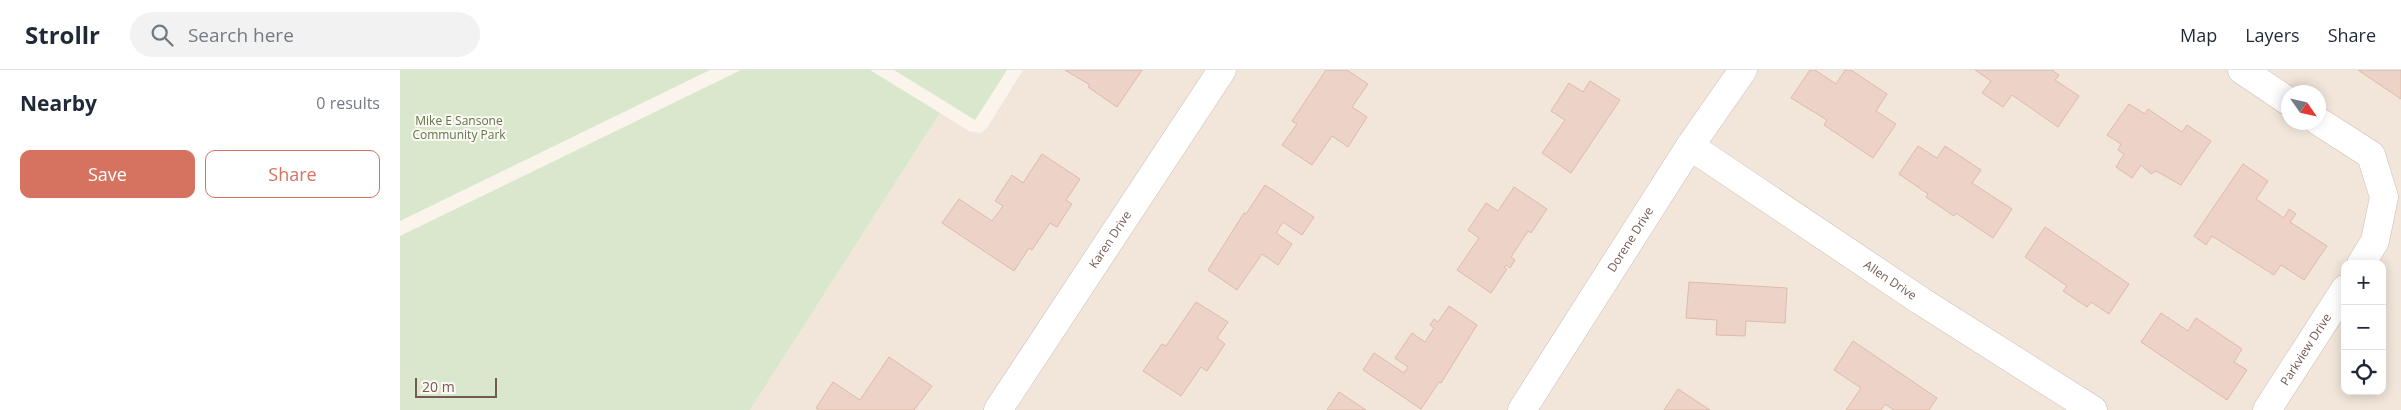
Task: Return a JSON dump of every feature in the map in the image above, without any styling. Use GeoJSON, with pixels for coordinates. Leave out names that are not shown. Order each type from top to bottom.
{"type":"FeatureCollection","features":[{"type":"Feature","properties":{"kind":"street","name":"Karen Drive"},"geometry":{"type":"LineString","coordinates":[[998,410],[1222,70]]}},
{"type":"Feature","properties":{"kind":"street","name":"Dorene Drive"},"geometry":{"type":"LineString","coordinates":[[1522,410],[1690,146],[1743,70]]}},
{"type":"Feature","properties":{"kind":"street"},"geometry":{"type":"LineString","coordinates":[[2242,70],[2281,96]]}},
{"type":"Feature","properties":{"kind":"street"},"geometry":{"type":"LineString","coordinates":[[2326,126],[2371,155],[2384,197],[2375,241],[2363,260]]}},
{"type":"Feature","properties":{"kind":"street","name":"Allen Drive"},"geometry":{"type":"LineString","coordinates":[[1690,146],[1921,301],[2093,410]]}},
{"type":"Feature","properties":{"kind":"street","name":"Parkview Drive"},"geometry":{"type":"LineString","coordinates":[[2267,410],[2341,295]]}},
{"type":"Feature","properties":{"kind":"shaded area"},"geometry":{"type":"Polygon","coordinates":[[[1023,70],[2401,70],[2401,410],[750,410],[940,113],[969,131],[981,133],[987,128],[1023,70]]]}},
{"type":"Feature","properties":{"kind":"green space","name":"Mike E Sansone Community Park"},"geometry":{"type":"Polygon","coordinates":[[[400,70],[710,70],[400,221],[400,70]]]}},
{"type":"Feature","properties":{"kind":"green space"},"geometry":{"type":"Polygon","coordinates":[[[741,70],[870,70],[940,113],[750,410],[400,410],[400,236],[741,70]]]}},
{"type":"Feature","properties":{"kind":"green space"},"geometry":{"type":"Polygon","coordinates":[[[894,70],[1007,70],[975,120],[894,70]]]}},
{"type":"Feature","properties":{"kind":"building"},"geometry":{"type":"Polygon","coordinates":[[[1065,70],[1142,70],[1117,107],[1088,87],[1090,85],[1065,70]]]}},
{"type":"Feature","properties":{"kind":"building"},"geometry":{"type":"Polygon","coordinates":[[[1326,70],[1347,70],[1368,84],[1352,107],[1367,117],[1348,147],[1332,136],[1312,165],[1282,145],[1297,124],[1292,121],[1326,70]]]}},
{"type":"Feature","properties":{"kind":"building"},"geometry":{"type":"Polygon","coordinates":[[[1810,70],[1815,70],[1836,84],[1845,70],[1851,70],[1887,94],[1876,111],[1896,124],[1873,158],[1824,125],[1827,120],[1791,98],[1810,70]]]}},
{"type":"Feature","properties":{"kind":"building"},"geometry":{"type":"Polygon","coordinates":[[[1975,70],[2052,70],[2059,75],[2055,80],[2079,96],[2058,127],[2012,95],[2003,107],[1982,93],[1991,81],[1975,70]]]}},
{"type":"Feature","properties":{"kind":"building"},"geometry":{"type":"Polygon","coordinates":[[[2358,70],[2401,70],[2401,99],[2358,70]]]}},
{"type":"Feature","properties":{"kind":"building"},"geometry":{"type":"Polygon","coordinates":[[[1590,81],[1620,100],[1571,173],[1542,153],[1565,120],[1551,111],[1569,83],[1583,92],[1590,81]]]}},
{"type":"Feature","properties":{"kind":"building"},"geometry":{"type":"Polygon","coordinates":[[[2129,104],[2145,114],[2148,109],[2182,132],[2187,125],[2211,141],[2181,185],[2156,171],[2151,174],[2141,165],[2132,178],[2116,167],[2124,154],[2118,150],[2121,144],[2107,135],[2129,104]]]}},
{"type":"Feature","properties":{"kind":"building"},"geometry":{"type":"Polygon","coordinates":[[[1918,146],[1937,158],[1945,146],[1981,170],[1972,183],[2012,209],[1993,238],[1956,213],[1954,216],[1926,197],[1928,194],[1899,174],[1918,146]]]}},
{"type":"Feature","properties":{"kind":"building"},"geometry":{"type":"Polygon","coordinates":[[[1042,154],[1080,179],[1066,200],[1072,204],[1057,227],[1050,223],[1032,250],[1029,248],[1014,271],[942,223],[959,199],[992,221],[1003,206],[995,201],[1012,175],[1023,183],[1042,154]]]}},
{"type":"Feature","properties":{"kind":"building"},"geometry":{"type":"Polygon","coordinates":[[[2243,164],[2268,181],[2256,199],[2284,218],[2289,209],[2296,214],[2290,222],[2327,246],[2304,280],[2281,265],[2274,275],[2212,236],[2206,245],[2194,236],[2243,164]]]}},
{"type":"Feature","properties":{"kind":"building"},"geometry":{"type":"Polygon","coordinates":[[[1265,185],[1314,217],[1302,235],[1283,222],[1276,233],[1292,244],[1278,265],[1262,254],[1237,290],[1208,270],[1244,213],[1246,214],[1265,185]]]}},
{"type":"Feature","properties":{"kind":"building"},"geometry":{"type":"Polygon","coordinates":[[[1514,187],[1547,209],[1531,233],[1528,231],[1511,257],[1515,260],[1510,268],[1506,265],[1504,267],[1507,269],[1491,293],[1457,270],[1479,238],[1468,230],[1486,203],[1498,211],[1514,187]]]}},
{"type":"Feature","properties":{"kind":"building"},"geometry":{"type":"Polygon","coordinates":[[[2045,227],[2129,284],[2109,314],[2091,302],[2087,307],[2063,291],[2067,286],[2025,257],[2045,227]]]}},
{"type":"Feature","properties":{"kind":"building"},"geometry":{"type":"Polygon","coordinates":[[[1689,282],[1787,288],[1785,323],[1746,321],[1745,336],[1716,335],[1717,320],[1686,318],[1689,282]]]}},
{"type":"Feature","properties":{"kind":"building"},"geometry":{"type":"Polygon","coordinates":[[[1196,302],[1228,322],[1217,338],[1225,344],[1207,371],[1201,367],[1181,396],[1143,371],[1162,344],[1166,346],[1196,302]]]}},
{"type":"Feature","properties":{"kind":"building"},"geometry":{"type":"Polygon","coordinates":[[[1449,306],[1477,325],[1441,383],[1439,382],[1421,409],[1363,370],[1374,353],[1404,373],[1408,367],[1395,358],[1412,333],[1425,342],[1434,328],[1430,325],[1434,319],[1438,322],[1449,306]]]}},
{"type":"Feature","properties":{"kind":"building"},"geometry":{"type":"Polygon","coordinates":[[[2161,313],[2188,331],[2196,318],[2242,349],[2234,362],[2247,370],[2227,400],[2141,342],[2161,313]]]}},
{"type":"Feature","properties":{"kind":"building"},"geometry":{"type":"Polygon","coordinates":[[[1853,341],[1937,398],[1929,410],[1894,410],[1885,404],[1881,410],[1846,410],[1861,388],[1834,370],[1853,341]]]}},
{"type":"Feature","properties":{"kind":"building"},"geometry":{"type":"Polygon","coordinates":[[[889,357],[932,386],[914,410],[819,410],[816,408],[833,382],[860,400],[889,357]]]}},
{"type":"Feature","properties":{"kind":"building"},"geometry":{"type":"Polygon","coordinates":[[[1678,389],[1710,410],[1664,410],[1678,389]]]}},
{"type":"Feature","properties":{"kind":"building"},"geometry":{"type":"Polygon","coordinates":[[[1339,392],[1366,410],[1327,410],[1339,392]]]}}]}
